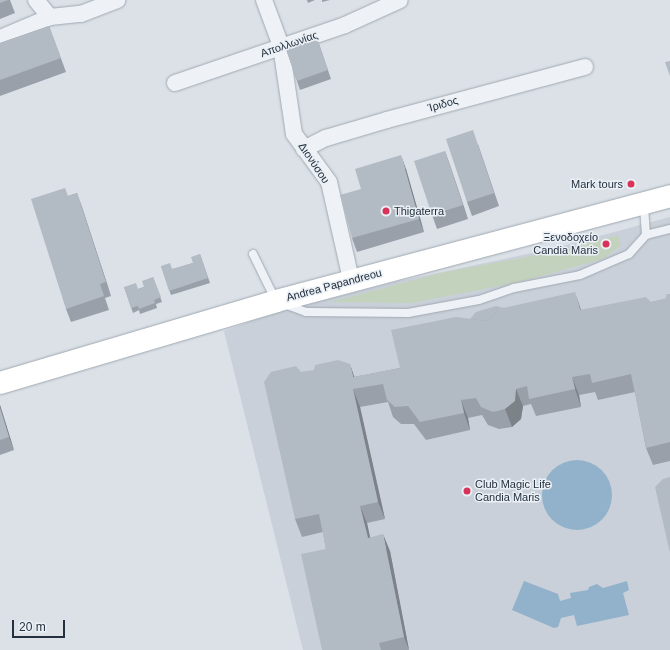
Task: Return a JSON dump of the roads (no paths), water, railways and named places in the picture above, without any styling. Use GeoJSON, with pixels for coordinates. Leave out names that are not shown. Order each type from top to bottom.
{"type":"FeatureCollection","features":[{"type":"Feature","properties":{"kind":"main road","name":"Andrea Papandreou"},"geometry":{"type":"LineString","coordinates":[[0,383],[276,301],[670,196]]}},
{"type":"Feature","properties":{"kind":"street"},"geometry":{"type":"LineString","coordinates":[[36,0],[50,17]]}},
{"type":"Feature","properties":{"kind":"street"},"geometry":{"type":"LineString","coordinates":[[0,38],[50,17],[82,14],[117,0]]}},
{"type":"Feature","properties":{"kind":"street","name":"Διονύσου"},"geometry":{"type":"LineString","coordinates":[[264,0],[281,46],[290,117],[294,134],[329,182],[352,280]]}},
{"type":"Feature","properties":{"kind":"street","name":"Απολλωνίας"},"geometry":{"type":"LineString","coordinates":[[175,83],[345,25],[400,0]]}},
{"type":"Feature","properties":{"kind":"street","name":"Ίριδος"},"geometry":{"type":"LineString","coordinates":[[304,149],[326,138],[387,120],[585,67]]}},
{"type":"Feature","properties":{"kind":"lane"},"geometry":{"type":"LineString","coordinates":[[644,203],[646,235]]}},
{"type":"Feature","properties":{"kind":"lane"},"geometry":{"type":"LineString","coordinates":[[253,254],[276,301],[306,312],[408,313],[479,300],[514,288],[580,275],[629,254],[646,235],[670,229]]}},
{"type":"Feature","properties":{"kind":"water"},"geometry":{"type":"Polygon","coordinates":[[[577,460],[590,463],[602,470],[609,482],[612,495],[609,508],[602,520],[590,527],[577,530],[564,527],[552,520],[545,508],[542,495],[545,482],[552,470],[564,463],[577,460]]]}},
{"type":"Feature","properties":{"kind":"water"},"geometry":{"type":"Polygon","coordinates":[[[524,581],[558,594],[560,601],[571,598],[570,593],[588,590],[589,587],[597,584],[603,588],[627,581],[629,590],[623,593],[629,615],[577,626],[574,615],[561,618],[558,627],[554,628],[512,610],[524,581]]]}},
{"type":"Feature","properties":{"kind":"place","name":"Mark tours"},"geometry":{"type":"Point","coordinates":[631,184]}},
{"type":"Feature","properties":{"kind":"place","name":"Thigaterra"},"geometry":{"type":"Point","coordinates":[386,211]}},
{"type":"Feature","properties":{"kind":"place","name":"Ξενοδοχείο Candia Maris"},"geometry":{"type":"Point","coordinates":[606,244]}},
{"type":"Feature","properties":{"kind":"place","name":"Club Magic Life Candia Maris"},"geometry":{"type":"Point","coordinates":[467,491]}}]}
